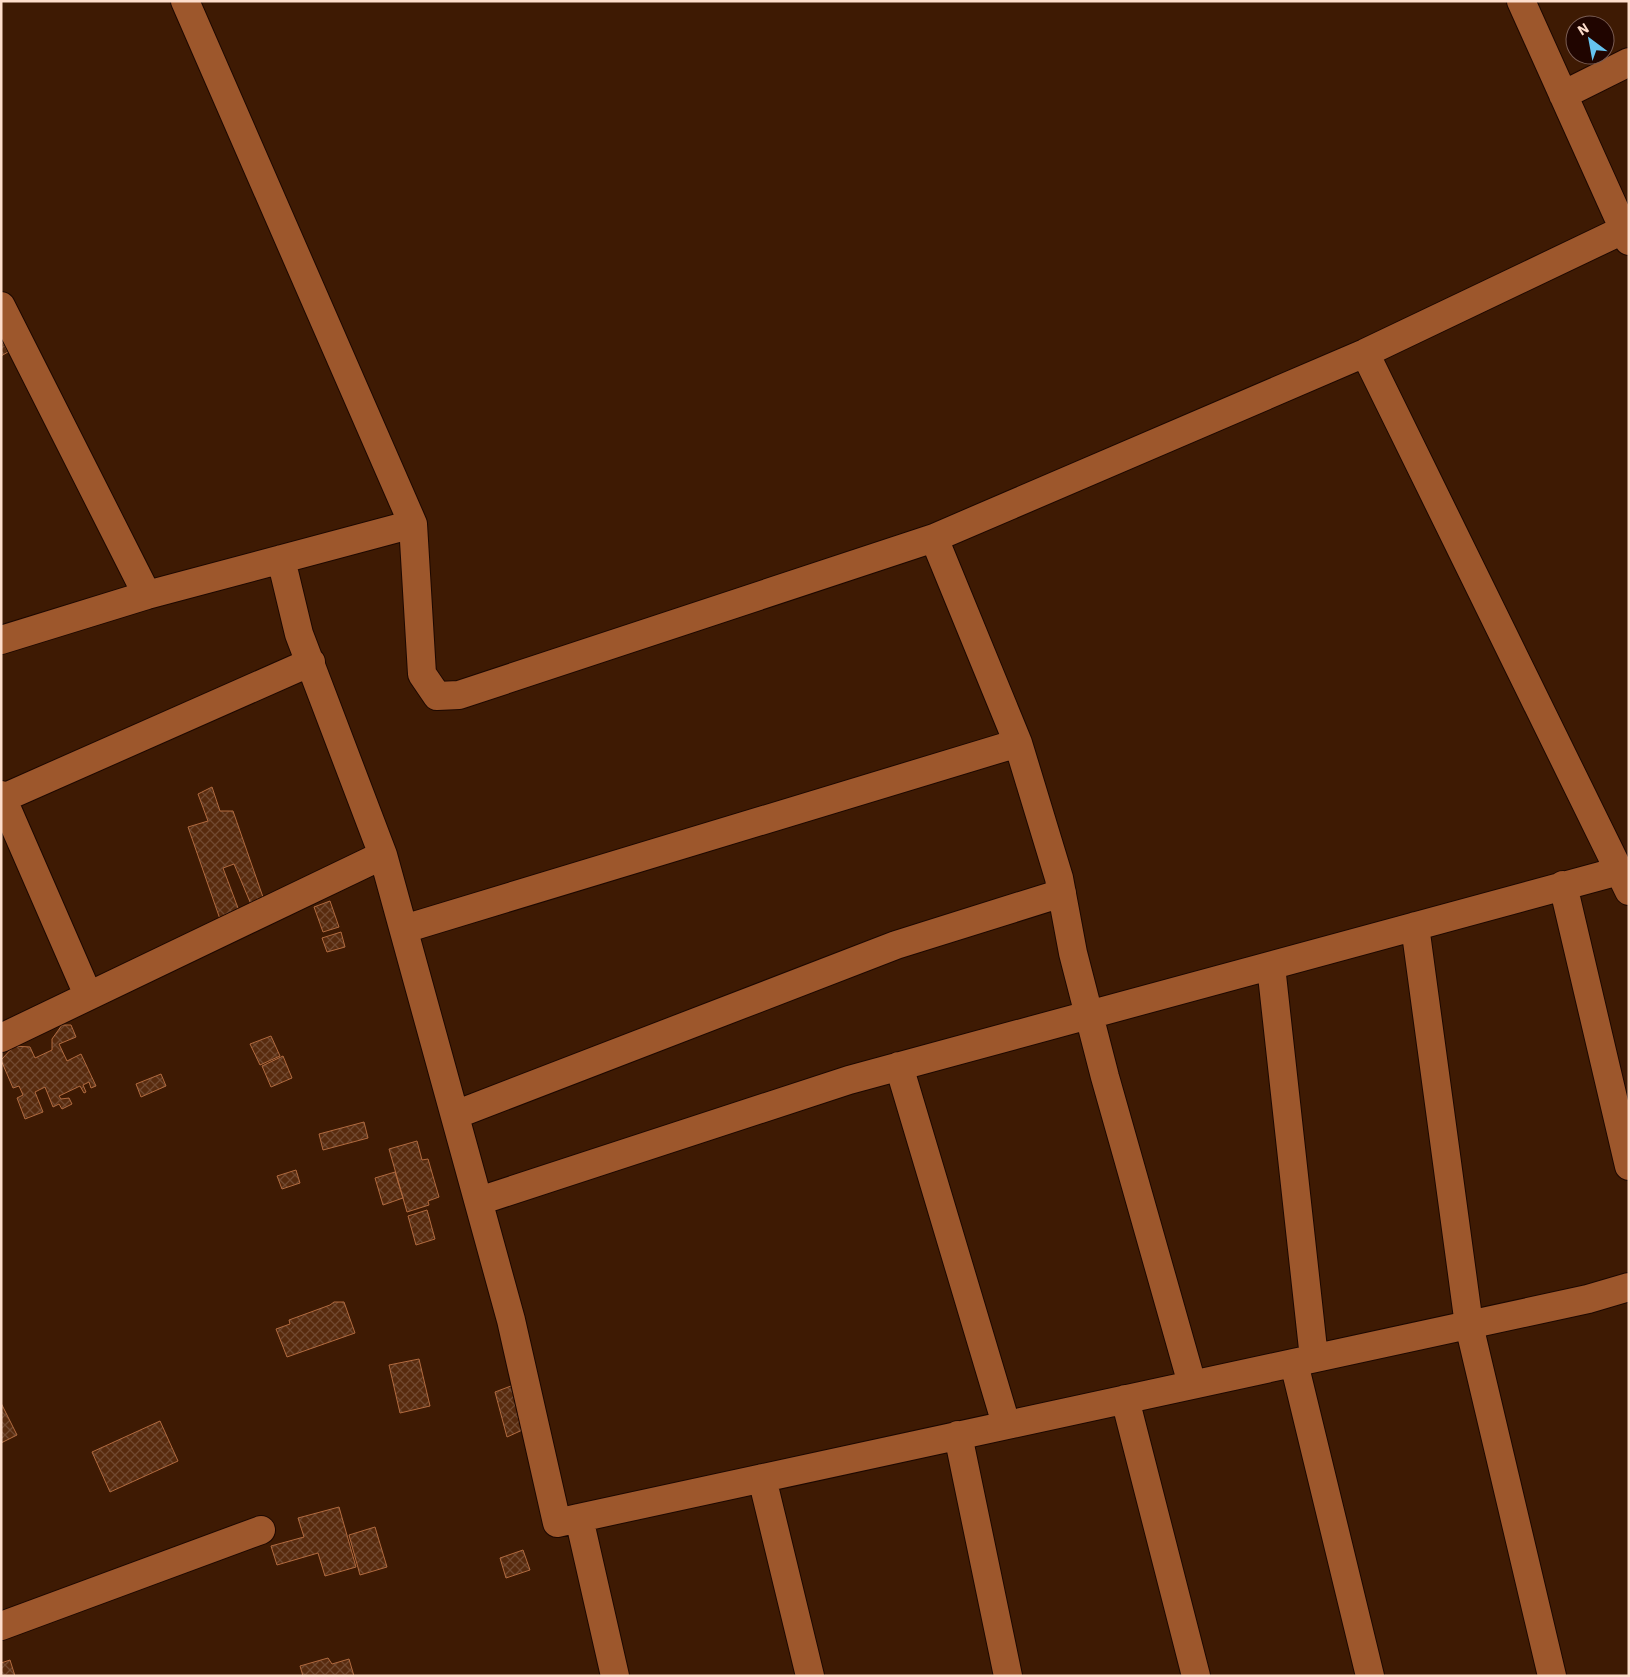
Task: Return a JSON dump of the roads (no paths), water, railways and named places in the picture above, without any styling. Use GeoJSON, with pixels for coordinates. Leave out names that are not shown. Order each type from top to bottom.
{"type":"FeatureCollection","features":[{"type":"Feature","properties":{"kind":"street"},"geometry":{"type":"LineString","coordinates":[[184,1],[413,524],[422,674],[437,696],[459,695],[934,538],[1365,353],[1626,235],[1521,1]]}},
{"type":"Feature","properties":{"kind":"street"},"geometry":{"type":"LineString","coordinates":[[1563,95],[1629,62]]}},
{"type":"Feature","properties":{"kind":"street"},"geometry":{"type":"LineString","coordinates":[[1,306],[147,595]]}},
{"type":"Feature","properties":{"kind":"street"},"geometry":{"type":"LineString","coordinates":[[479,1200],[849,1080],[899,1066],[1563,886],[1624,881],[1365,353]]}},
{"type":"Feature","properties":{"kind":"street"},"geometry":{"type":"LineString","coordinates":[[1,640],[147,595],[413,524]]}},
{"type":"Feature","properties":{"kind":"street"},"geometry":{"type":"LineString","coordinates":[[934,538],[1018,743],[1062,893],[1073,952],[1089,1016],[1192,1384]]}},
{"type":"Feature","properties":{"kind":"street"},"geometry":{"type":"LineString","coordinates":[[281,559],[300,634],[383,855],[511,1320],[556,1523],[1588,1299],[1629,1287]]}},
{"type":"Feature","properties":{"kind":"street"},"geometry":{"type":"LineString","coordinates":[[88,995],[2,797],[311,662]]}},
{"type":"Feature","properties":{"kind":"street"},"geometry":{"type":"LineString","coordinates":[[404,929],[1018,743]]}},
{"type":"Feature","properties":{"kind":"street"},"geometry":{"type":"LineString","coordinates":[[1,1038],[383,855]]}},
{"type":"Feature","properties":{"kind":"street"},"geometry":{"type":"LineString","coordinates":[[1563,886],[1629,1166]]}},
{"type":"Feature","properties":{"kind":"street"},"geometry":{"type":"LineString","coordinates":[[455,1115],[896,945],[1062,893]]}},
{"type":"Feature","properties":{"kind":"street"},"geometry":{"type":"LineString","coordinates":[[1415,926],[1469,1325],[1552,1676]]}},
{"type":"Feature","properties":{"kind":"street"},"geometry":{"type":"LineString","coordinates":[[1271,966],[1304,1360],[1370,1676]]}},
{"type":"Feature","properties":{"kind":"street"},"geometry":{"type":"LineString","coordinates":[[899,1066],[1006,1424]]}},
{"type":"Feature","properties":{"kind":"street"},"geometry":{"type":"LineString","coordinates":[[1125,1398],[1196,1676]]}},
{"type":"Feature","properties":{"kind":"street"},"geometry":{"type":"LineString","coordinates":[[958,1435],[1008,1676]]}},
{"type":"Feature","properties":{"kind":"street"},"geometry":{"type":"LineString","coordinates":[[762,1478],[810,1676]]}},
{"type":"Feature","properties":{"kind":"street"},"geometry":{"type":"LineString","coordinates":[[579,1518],[615,1676]]}},
{"type":"Feature","properties":{"kind":"street"},"geometry":{"type":"LineString","coordinates":[[1,1626],[262,1530]]}}]}
